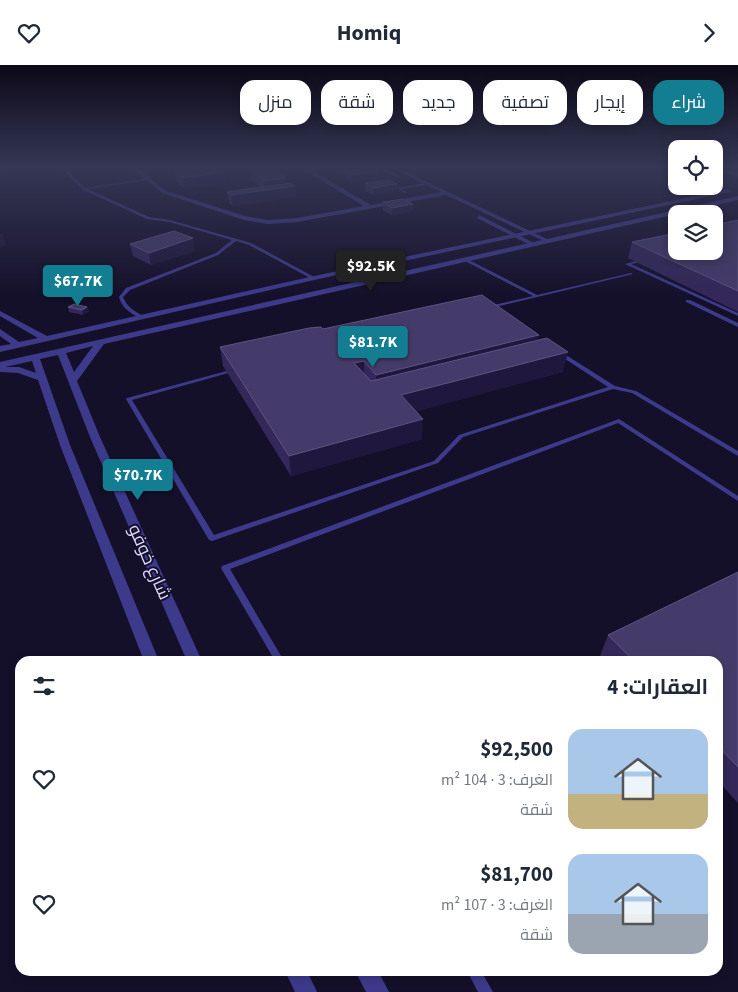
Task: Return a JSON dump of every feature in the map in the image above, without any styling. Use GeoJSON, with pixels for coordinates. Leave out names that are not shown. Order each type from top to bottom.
{"type":"FeatureCollection","features":[{"type":"Feature","properties":{"kind":"street"},"geometry":{"type":"LineString","coordinates":[[221,210],[255,221],[283,222],[351,210]]}},
{"type":"Feature","properties":{"kind":"street"},"geometry":{"type":"LineString","coordinates":[[483,210],[548,241]]}},
{"type":"Feature","properties":{"kind":"street"},"geometry":{"type":"LineString","coordinates":[[0,349],[314,278],[638,210]]}},
{"type":"Feature","properties":{"kind":"street"},"geometry":{"type":"LineString","coordinates":[[0,365],[684,210]]}},
{"type":"Feature","properties":{"kind":"street"},"geometry":{"type":"LineString","coordinates":[[619,214],[636,221]]}},
{"type":"Feature","properties":{"kind":"street"},"geometry":{"type":"LineString","coordinates":[[476,216],[532,244]]}},
{"type":"Feature","properties":{"kind":"street"},"geometry":{"type":"LineString","coordinates":[[483,243],[485,247],[505,251]]}},
{"type":"Feature","properties":{"kind":"street"},"geometry":{"type":"LineString","coordinates":[[452,250],[474,252],[479,254],[479,257]]}},
{"type":"Feature","properties":{"kind":"street"},"geometry":{"type":"LineString","coordinates":[[0,313],[46,339]]}},
{"type":"Feature","properties":{"kind":"street"},"geometry":{"type":"LineString","coordinates":[[0,332],[18,345]]}},
{"type":"Feature","properties":{"kind":"street"},"geometry":{"type":"LineString","coordinates":[[73,380],[102,341]]}},
{"type":"Feature","properties":{"kind":"street","name":"شارع خوفو"},"geometry":{"type":"LineString","coordinates":[[61,351],[95,437],[194,656]]}},
{"type":"Feature","properties":{"kind":"street","name":"شارع خوفو"},"geometry":{"type":"LineString","coordinates":[[35,357],[65,445],[150,656]]}},
{"type":"Feature","properties":{"kind":"street"},"geometry":{"type":"LineString","coordinates":[[0,369],[19,370],[42,378]]}},
{"type":"Feature","properties":{"kind":"street"},"geometry":{"type":"LineString","coordinates":[[298,976],[306,992]]}},
{"type":"Feature","properties":{"kind":"street"},"geometry":{"type":"LineString","coordinates":[[369,976],[378,992]]}},
{"type":"Feature","properties":{"kind":"lane"},"geometry":{"type":"LineString","coordinates":[[131,210],[148,218],[169,221],[250,244],[314,278]]}},
{"type":"Feature","properties":{"kind":"lane"},"geometry":{"type":"LineString","coordinates":[[142,317],[126,309],[122,304],[121,297],[128,289],[217,254],[234,241]]}},
{"type":"Feature","properties":{"kind":"lane"},"geometry":{"type":"LineString","coordinates":[[652,258],[627,264],[738,315]]}},
{"type":"Feature","properties":{"kind":"lane"},"geometry":{"type":"LineString","coordinates":[[466,260],[535,295]]}},
{"type":"Feature","properties":{"kind":"lane"},"geometry":{"type":"LineString","coordinates":[[480,310],[631,273]]}},
{"type":"Feature","properties":{"kind":"lane"},"geometry":{"type":"LineString","coordinates":[[688,301],[738,325]]}},
{"type":"Feature","properties":{"kind":"lane"},"geometry":{"type":"LineString","coordinates":[[489,307],[497,313]]}},
{"type":"Feature","properties":{"kind":"lane"},"geometry":{"type":"LineString","coordinates":[[555,350],[613,387],[634,392],[738,454]]}},
{"type":"Feature","properties":{"kind":"lane"},"geometry":{"type":"LineString","coordinates":[[245,368],[129,399],[212,538],[436,462],[461,436],[613,387]]}},
{"type":"Feature","properties":{"kind":"lane"},"geometry":{"type":"LineString","coordinates":[[277,656],[225,568],[619,421],[738,499]]}},
{"type":"Feature","properties":{"kind":"lane"},"geometry":{"type":"LineString","coordinates":[[476,976],[486,992]]}},
{"type":"Feature","properties":{"kind":"building"},"geometry":{"type":"Polygon","coordinates":[[[738,220],[738,291],[671,260],[723,260],[723,223],[738,220]]]}},
{"type":"Feature","properties":{"kind":"building"},"geometry":{"type":"Polygon","coordinates":[[[174,231],[193,238],[149,253],[130,244],[174,231]]]}},
{"type":"Feature","properties":{"kind":"building"},"geometry":{"type":"Polygon","coordinates":[[[668,235],[668,259],[632,242],[668,235]]]}},
{"type":"Feature","properties":{"kind":"building"},"geometry":{"type":"Polygon","coordinates":[[[482,295],[539,335],[376,375],[364,361],[354,363],[371,381],[547,338],[568,352],[401,395],[423,419],[289,456],[220,347],[309,328],[321,327],[323,329],[482,295]]]}},
{"type":"Feature","properties":{"kind":"building"},"geometry":{"type":"Polygon","coordinates":[[[74,304],[87,307],[82,310],[68,307],[74,304]]]}},
{"type":"Feature","properties":{"kind":"building"},"geometry":{"type":"Polygon","coordinates":[[[738,572],[738,767],[723,751],[723,656],[629,656],[608,635],[738,572]]]}}]}
